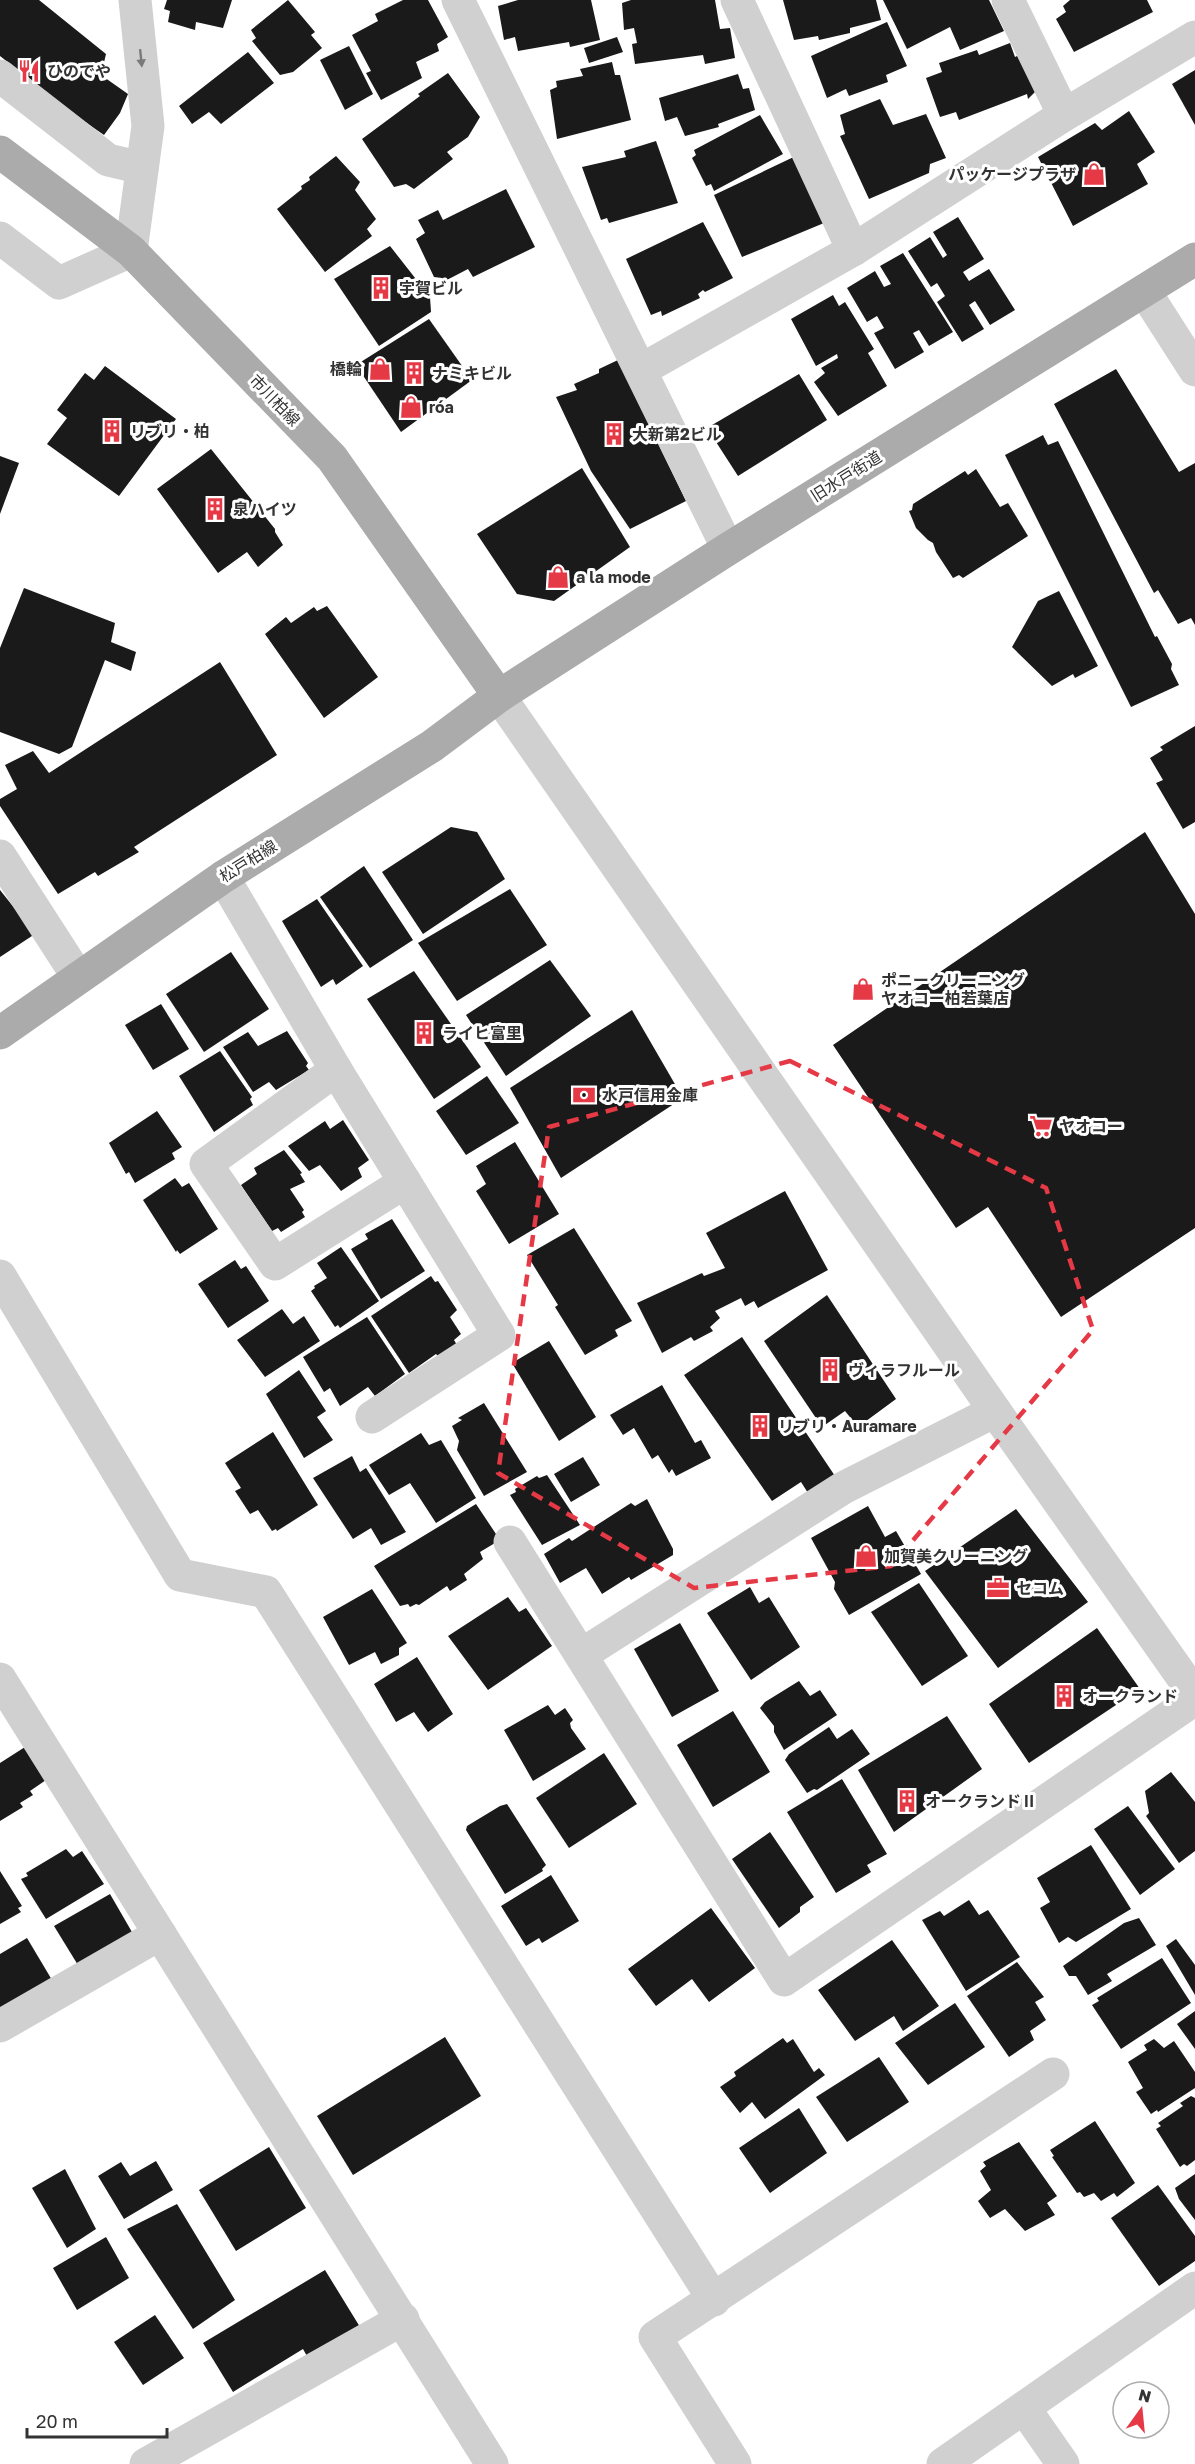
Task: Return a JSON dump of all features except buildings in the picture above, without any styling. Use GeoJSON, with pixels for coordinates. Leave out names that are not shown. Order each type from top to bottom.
{"type":"FeatureCollection","features":[{"type":"Feature","properties":{"kind":"main road","name":"市川柏線"},"geometry":{"type":"LineString","coordinates":[[0,152],[131,251],[332,458],[499,696]]}},
{"type":"Feature","properties":{"kind":"main road","name":"旧水戸街道"},"geometry":{"type":"LineString","coordinates":[[499,696],[729,549],[1195,259]]}},
{"type":"Feature","properties":{"kind":"main road","name":"松戸柏線"},"geometry":{"type":"LineString","coordinates":[[0,1033],[223,877],[432,746],[499,696]]}},
{"type":"Feature","properties":{"kind":"street"},"geometry":{"type":"LineString","coordinates":[[0,238],[59,283],[131,251],[148,126],[135,0]]}},
{"type":"Feature","properties":{"kind":"street"},"geometry":{"type":"LineString","coordinates":[[458,0],[729,549]]}},
{"type":"Feature","properties":{"kind":"street"},"geometry":{"type":"LineString","coordinates":[[737,0],[853,250]]}},
{"type":"Feature","properties":{"kind":"street"},"geometry":{"type":"LineString","coordinates":[[1008,0],[1064,115]]}},
{"type":"Feature","properties":{"kind":"street"},"geometry":{"type":"LineString","coordinates":[[641,370],[853,250],[1064,115],[1195,37]]}},
{"type":"Feature","properties":{"kind":"street"},"geometry":{"type":"LineString","coordinates":[[0,76],[108,160],[142,168]]}},
{"type":"Feature","properties":{"kind":"street"},"geometry":{"type":"LineString","coordinates":[[1145,292],[1195,370]]}},
{"type":"Feature","properties":{"kind":"street"},"geometry":{"type":"LineString","coordinates":[[499,696],[1195,1697],[784,1980],[510,1542]]}},
{"type":"Feature","properties":{"kind":"street"},"geometry":{"type":"LineString","coordinates":[[0,856],[78,977]]}},
{"type":"Feature","properties":{"kind":"street"},"geometry":{"type":"LineString","coordinates":[[223,877],[336,1070],[499,1335],[372,1417]]}},
{"type":"Feature","properties":{"kind":"street"},"geometry":{"type":"LineString","coordinates":[[336,1070],[206,1164],[275,1264],[405,1182]]}},
{"type":"Feature","properties":{"kind":"street"},"geometry":{"type":"LineString","coordinates":[[0,1276],[180,1575],[266,1592],[714,2300]]}},
{"type":"Feature","properties":{"kind":"street"},"geometry":{"type":"LineString","coordinates":[[581,1655],[843,1488],[995,1411]]}},
{"type":"Feature","properties":{"kind":"street"},"geometry":{"type":"LineString","coordinates":[[0,1679],[492,2464]]}},
{"type":"Feature","properties":{"kind":"street"},"geometry":{"type":"LineString","coordinates":[[0,2026],[160,1934]]}},
{"type":"Feature","properties":{"kind":"street"},"geometry":{"type":"LineString","coordinates":[[735,2464],[655,2337],[1053,2074]]}},
{"type":"Feature","properties":{"kind":"street"},"geometry":{"type":"LineString","coordinates":[[943,2464],[1195,2288]]}},
{"type":"Feature","properties":{"kind":"street"},"geometry":{"type":"LineString","coordinates":[[146,2464],[403,2319]]}},
{"type":"Feature","properties":{"kind":"street"},"geometry":{"type":"LineString","coordinates":[[1024,2408],[1063,2464]]}},
{"type":"Feature","properties":{"kind":"highlighted area"},"geometry":{"type":"Polygon","coordinates":[[[790,1061],[1046,1188],[1093,1330],[891,1566],[694,1588],[498,1473],[549,1127],[790,1061]]]}},
{"type":"Feature","properties":{"kind":"place","name":"ひのでや"},"geometry":{"type":"Point","coordinates":[29,71]}},
{"type":"Feature","properties":{"kind":"place","name":"パッケージプラザ"},"geometry":{"type":"Point","coordinates":[1094,174]}},
{"type":"Feature","properties":{"kind":"place","name":"宇賀ビル"},"geometry":{"type":"Point","coordinates":[381,288]}},
{"type":"Feature","properties":{"kind":"place","name":"橋輪"},"geometry":{"type":"Point","coordinates":[380,369]}},
{"type":"Feature","properties":{"kind":"place","name":"ナミキビル"},"geometry":{"type":"Point","coordinates":[414,373]}},
{"type":"Feature","properties":{"kind":"place","name":"róa"},"geometry":{"type":"Point","coordinates":[411,407]}},
{"type":"Feature","properties":{"kind":"place","name":"リブリ・柏"},"geometry":{"type":"Point","coordinates":[112,431]}},
{"type":"Feature","properties":{"kind":"place","name":"大新第2ビル"},"geometry":{"type":"Point","coordinates":[614,434]}},
{"type":"Feature","properties":{"kind":"place","name":"泉ハイツ"},"geometry":{"type":"Point","coordinates":[215,509]}},
{"type":"Feature","properties":{"kind":"place","name":"a la mode"},"geometry":{"type":"Point","coordinates":[558,577]}},
{"type":"Feature","properties":{"kind":"place","name":"ポニークリーニング ヤオコー柏若葉店"},"geometry":{"type":"Point","coordinates":[863,989]}},
{"type":"Feature","properties":{"kind":"place","name":"ライヒ富里"},"geometry":{"type":"Point","coordinates":[424,1033]}},
{"type":"Feature","properties":{"kind":"place","name":"水戸信用金庫"},"geometry":{"type":"Point","coordinates":[584,1095]}},
{"type":"Feature","properties":{"kind":"place","name":"ヤオコー"},"geometry":{"type":"Point","coordinates":[1041,1126]}},
{"type":"Feature","properties":{"kind":"place","name":"ヴィラフルール"},"geometry":{"type":"Point","coordinates":[830,1370]}},
{"type":"Feature","properties":{"kind":"place","name":"リブリ・Auramare"},"geometry":{"type":"Point","coordinates":[760,1426]}},
{"type":"Feature","properties":{"kind":"place","name":"加賀美クリーニング"},"geometry":{"type":"Point","coordinates":[866,1556]}},
{"type":"Feature","properties":{"kind":"place","name":"セコム"},"geometry":{"type":"Point","coordinates":[998,1588]}},
{"type":"Feature","properties":{"kind":"place","name":"オークランド"},"geometry":{"type":"Point","coordinates":[1064,1696]}},
{"type":"Feature","properties":{"kind":"place","name":"オークランドⅡ"},"geometry":{"type":"Point","coordinates":[907,1801]}}]}
